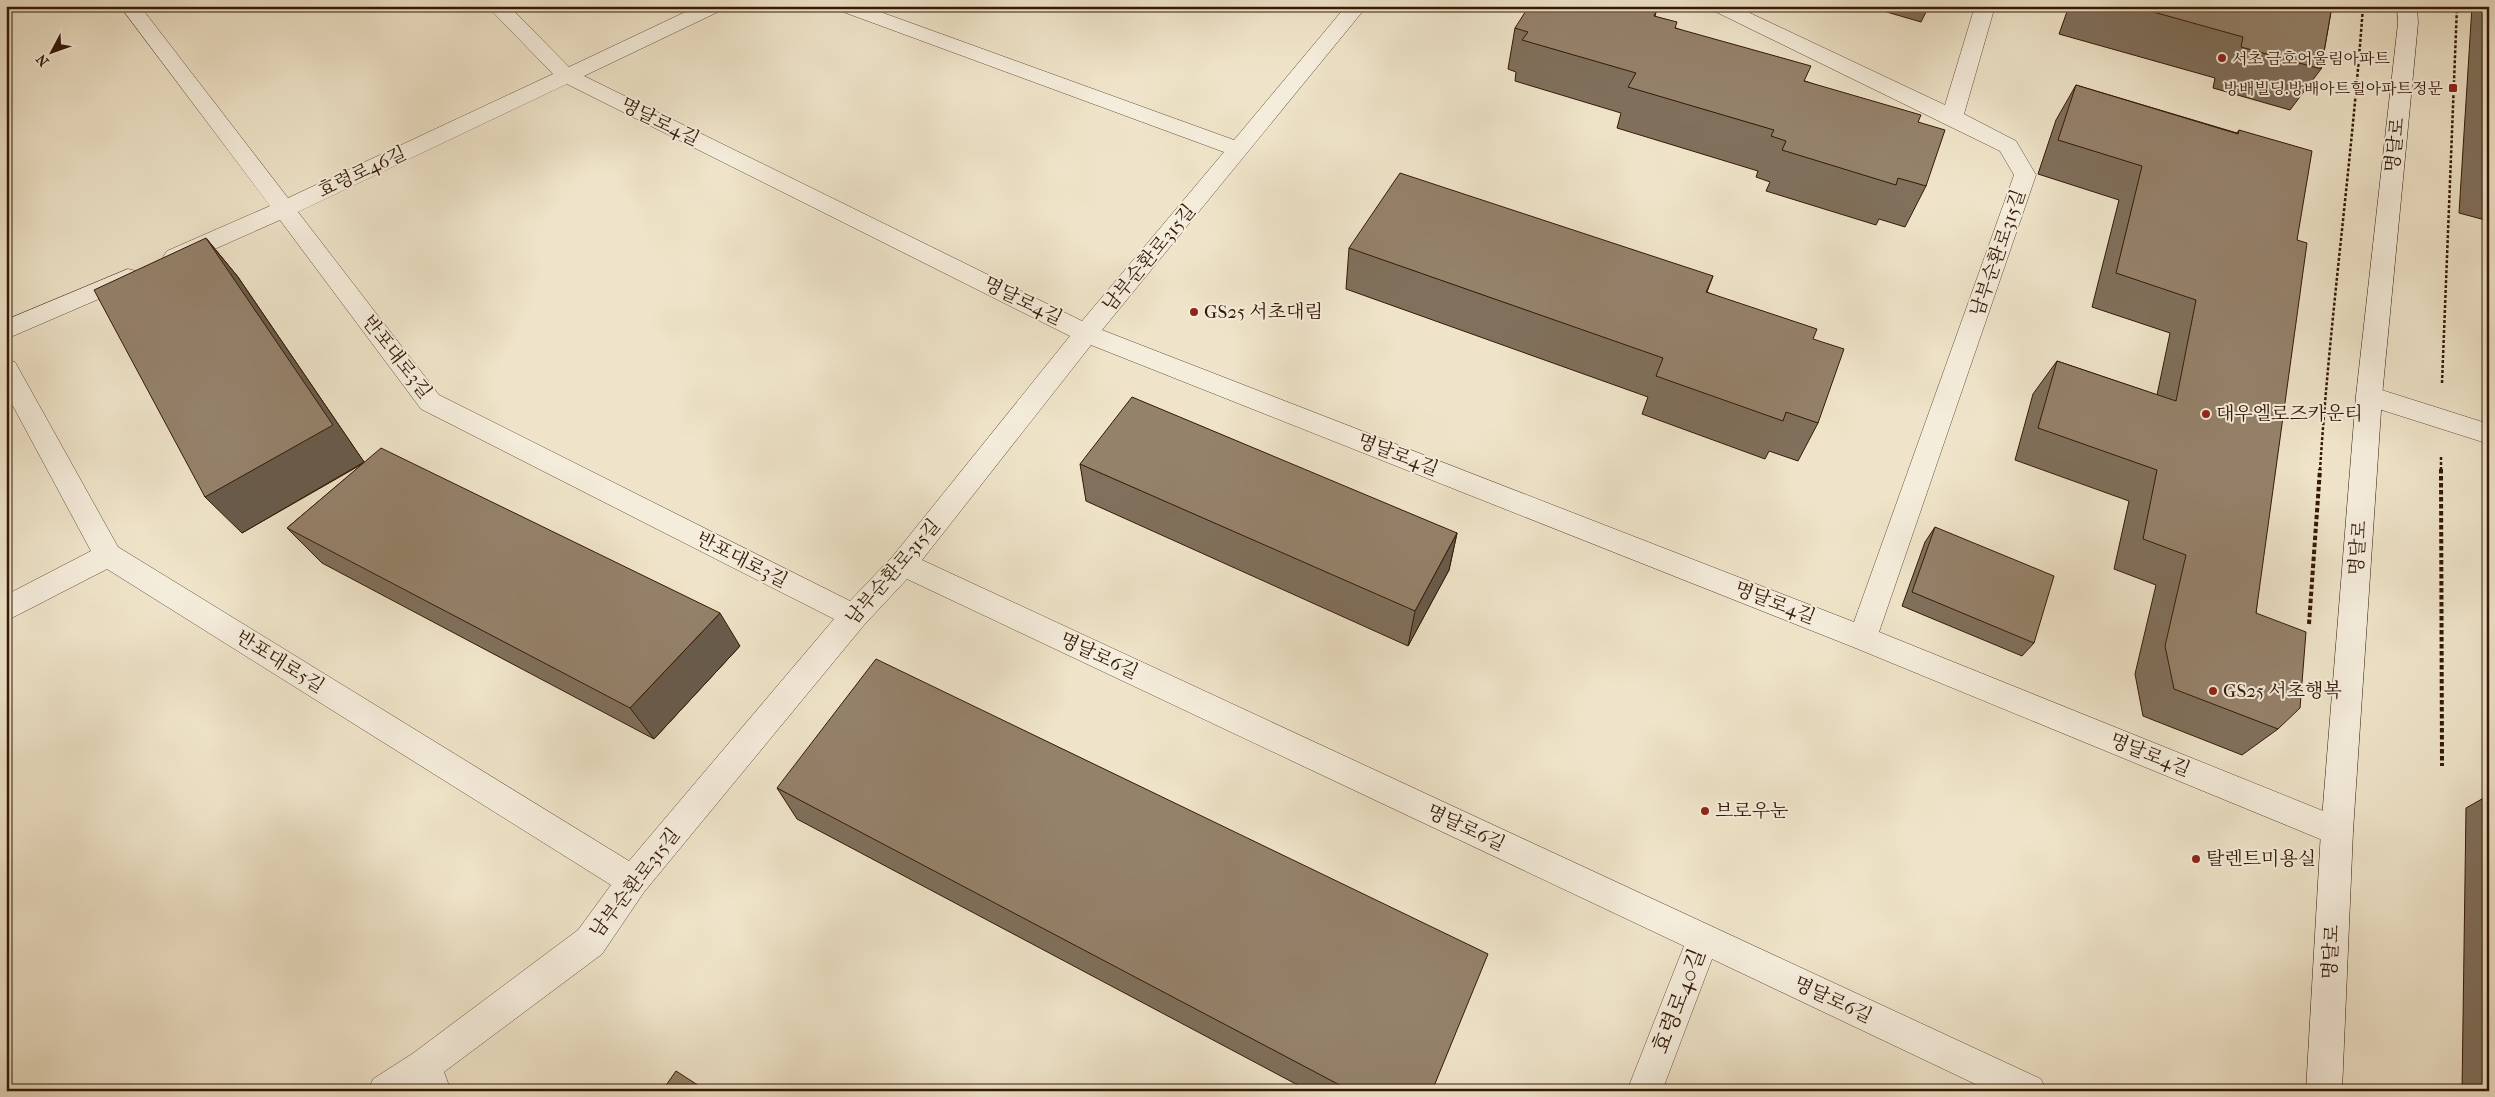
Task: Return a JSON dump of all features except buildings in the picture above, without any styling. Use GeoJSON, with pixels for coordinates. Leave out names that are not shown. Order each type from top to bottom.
{"type":"FeatureCollection","features":[{"type":"Feature","properties":{"kind":"street","name":"반포대로3길"},"geometry":{"type":"LineString","coordinates":[[130,6],[430,402],[854,616]]}},
{"type":"Feature","properties":{"kind":"street","name":"명달로4길"},"geometry":{"type":"LineString","coordinates":[[497,6],[568,76],[1086,333],[1863,638],[2337,831]]}},
{"type":"Feature","properties":{"kind":"street","name":"효령로46길"},"geometry":{"type":"LineString","coordinates":[[6,330],[284,209],[715,6]]}},
{"type":"Feature","properties":{"kind":"street"},"geometry":{"type":"LineString","coordinates":[[845,6],[1239,150]]}},
{"type":"Feature","properties":{"kind":"street","name":"남부순환로315길"},"geometry":{"type":"LineString","coordinates":[[386,1091],[429,1079],[590,942],[633,881],[854,616],[903,564],[1086,333],[1358,6]]}},
{"type":"Feature","properties":{"kind":"street","name":"남부순환로315길"},"geometry":{"type":"LineString","coordinates":[[1718,6],[1952,117],[2008,146],[2025,175],[1863,638]]}},
{"type":"Feature","properties":{"kind":"street"},"geometry":{"type":"LineString","coordinates":[[1952,117],[1985,6]]}},
{"type":"Feature","properties":{"kind":"street","name":"명달로"},"geometry":{"type":"LineString","coordinates":[[2324,1091],[2337,831],[2369,396],[2408,23],[2407,6]]}},
{"type":"Feature","properties":{"kind":"street","name":"반포대로5길"},"geometry":{"type":"LineString","coordinates":[[6,369],[108,555],[633,881]]}},
{"type":"Feature","properties":{"kind":"street"},"geometry":{"type":"LineString","coordinates":[[2369,396],[2489,434]]}},
{"type":"Feature","properties":{"kind":"street"},"geometry":{"type":"LineString","coordinates":[[6,609],[108,555]]}},
{"type":"Feature","properties":{"kind":"street","name":"명달로6길"},"geometry":{"type":"LineString","coordinates":[[903,564],[2029,1091]]}},
{"type":"Feature","properties":{"kind":"street","name":"효령로40길"},"geometry":{"type":"LineString","coordinates":[[1644,1091],[1703,939]]}},
{"type":"Feature","properties":{"kind":"place","name":"서초 금호어울림아파트"},"geometry":{"type":"Point","coordinates":[2222,58]}},
{"type":"Feature","properties":{"kind":"place","name":"방배빌딩.방배아트힐아파트정문"},"geometry":{"type":"Point","coordinates":[2453,88]}},
{"type":"Feature","properties":{"kind":"place","name":"GS25 서초대림"},"geometry":{"type":"Point","coordinates":[1194,312]}},
{"type":"Feature","properties":{"kind":"place","name":"대우엘로즈카운티"},"geometry":{"type":"Point","coordinates":[2206,414]}},
{"type":"Feature","properties":{"kind":"place","name":"GS25 서초행복"},"geometry":{"type":"Point","coordinates":[2213,691]}},
{"type":"Feature","properties":{"kind":"place","name":"브로우눈"},"geometry":{"type":"Point","coordinates":[1705,811]}},
{"type":"Feature","properties":{"kind":"place","name":"탈렌트미용실"},"geometry":{"type":"Point","coordinates":[2196,859]}}]}
